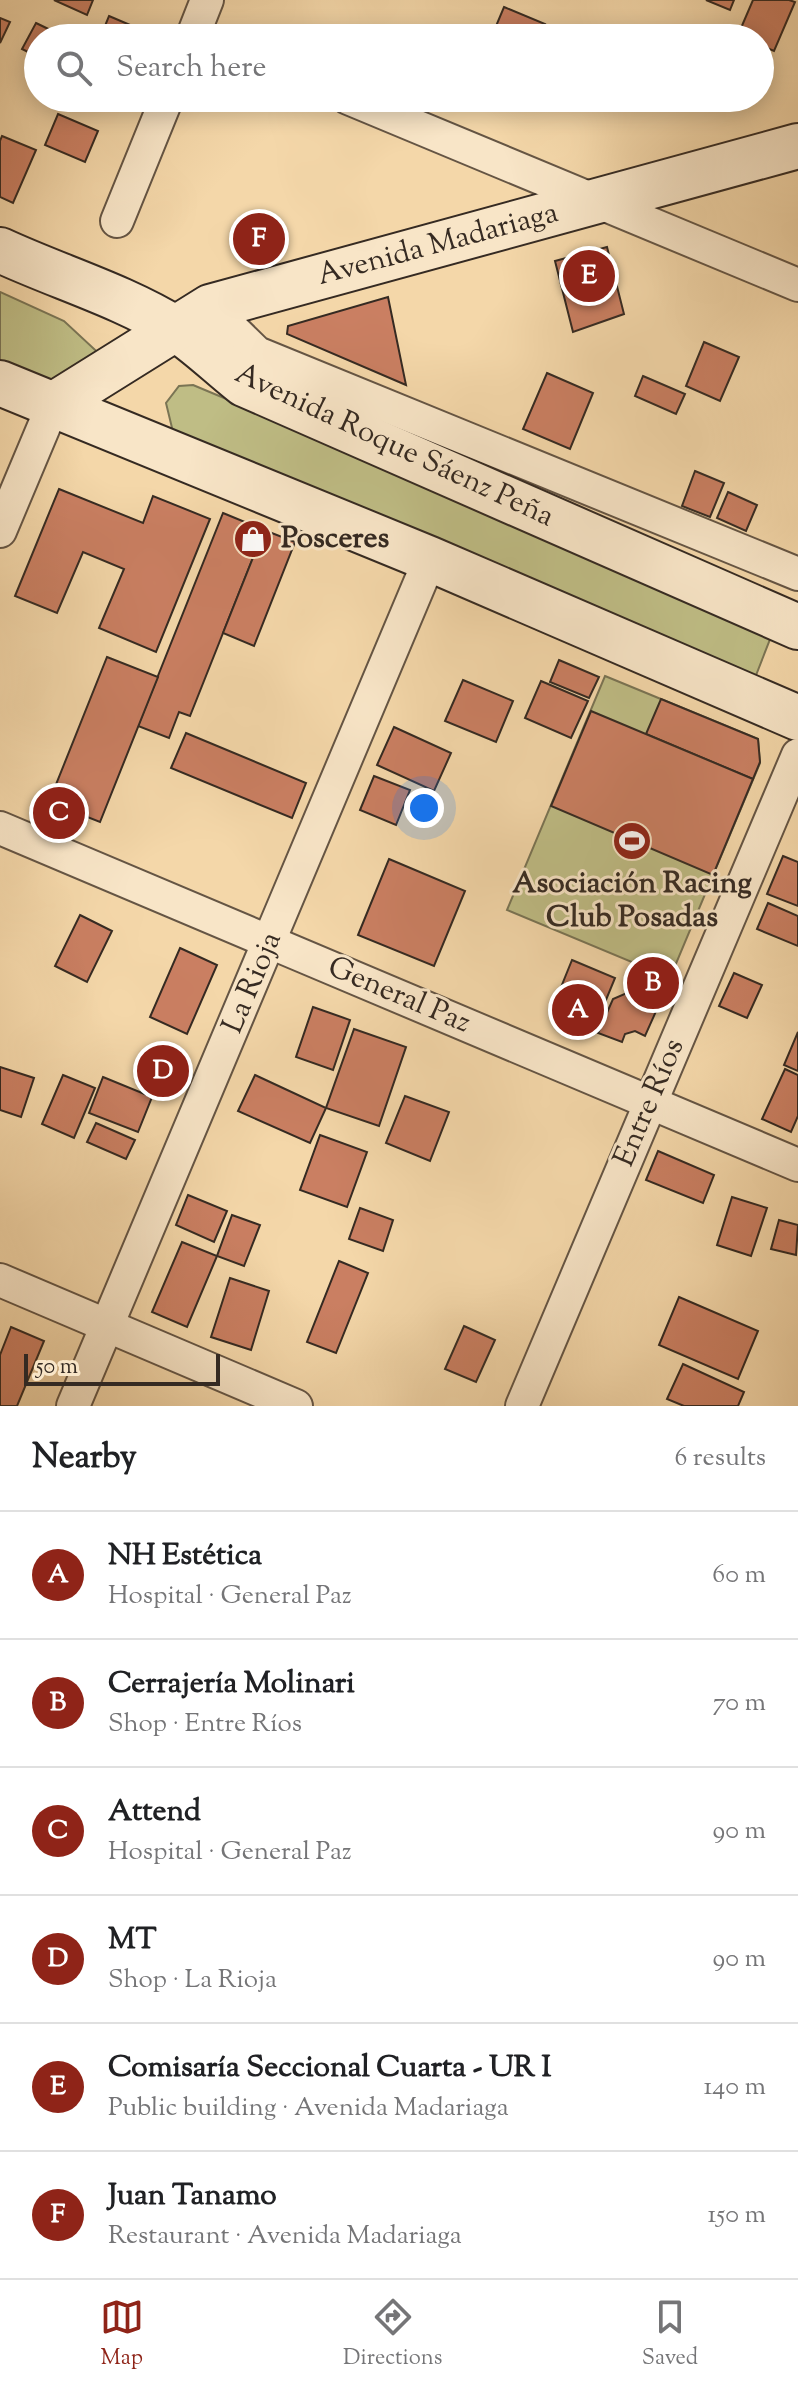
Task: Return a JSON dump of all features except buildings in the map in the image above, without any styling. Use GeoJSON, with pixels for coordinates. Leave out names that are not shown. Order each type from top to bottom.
{"type":"FeatureCollection","features":[{"type":"Feature","properties":{"kind":"main road","name":"Avenida Madariaga"},"geometry":{"type":"LineString","coordinates":[[53,405],[193,318],[798,146]]}},
{"type":"Feature","properties":{"kind":"main road","name":"Avenida Roque Sáenz Peña"},"geometry":{"type":"LineString","coordinates":[[0,250],[43,270],[105,292],[193,318],[244,384],[798,627]]}},
{"type":"Feature","properties":{"kind":"main road"},"geometry":{"type":"LineString","coordinates":[[0,383],[430,559],[798,718]]}},
{"type":"Feature","properties":{"kind":"street"},"geometry":{"type":"LineString","coordinates":[[200,24],[207,0]]}},
{"type":"Feature","properties":{"kind":"street"},"geometry":{"type":"LineString","coordinates":[[117,221],[161,112]]}},
{"type":"Feature","properties":{"kind":"street"},"geometry":{"type":"LineString","coordinates":[[382,112],[798,285]]}},
{"type":"Feature","properties":{"kind":"street","name":"Avenida Roque Sáenz Peña"},"geometry":{"type":"LineString","coordinates":[[193,318],[257,353],[798,574]]}},
{"type":"Feature","properties":{"kind":"street"},"geometry":{"type":"LineString","coordinates":[[0,531],[53,405]]}},
{"type":"Feature","properties":{"kind":"street","name":"La Rioja"},"geometry":{"type":"LineString","coordinates":[[73,1406],[430,559]]}},
{"type":"Feature","properties":{"kind":"street","name":"Entre Ríos"},"geometry":{"type":"LineString","coordinates":[[522,1406],[798,755]]}},
{"type":"Feature","properties":{"kind":"street","name":"General Paz"},"geometry":{"type":"LineString","coordinates":[[0,828],[798,1165]]}},
{"type":"Feature","properties":{"kind":"street"},"geometry":{"type":"LineString","coordinates":[[0,1280],[296,1406]]}},
{"type":"Feature","properties":{"kind":"shaded area"},"geometry":{"type":"Polygon","coordinates":[[[0,292],[64,321],[106,360],[55,393],[0,370],[0,292]]]}},
{"type":"Feature","properties":{"kind":"shaded area"},"geometry":{"type":"Polygon","coordinates":[[[193,385],[774,629],[753,683],[173,432],[166,403],[179,386],[193,385]]]}},
{"type":"Feature","properties":{"kind":"shaded area","name":"Asociación Racing Club Posadas"},"geometry":{"type":"Polygon","coordinates":[[[605,676],[758,739],[760,763],[670,978],[507,910],[605,676]]]}},
{"type":"Feature","properties":{"kind":"place","name":"Juan Tanamo"},"geometry":{"type":"Point","coordinates":[259,239]}},
{"type":"Feature","properties":{"kind":"place","name":"Comisaría Seccional Cuarta - UR I"},"geometry":{"type":"Point","coordinates":[589,276]}},
{"type":"Feature","properties":{"kind":"place","name":"Posceres"},"geometry":{"type":"Point","coordinates":[253,539]}},
{"type":"Feature","properties":{"kind":"place","name":"Attend"},"geometry":{"type":"Point","coordinates":[59,813]}},
{"type":"Feature","properties":{"kind":"place","name":"Asociación Racing Club Posadas"},"geometry":{"type":"Point","coordinates":[632,841]}},
{"type":"Feature","properties":{"kind":"place","name":"Cerrajería Molinari"},"geometry":{"type":"Point","coordinates":[653,983]}},
{"type":"Feature","properties":{"kind":"place","name":"NH Estética"},"geometry":{"type":"Point","coordinates":[578,1010]}},
{"type":"Feature","properties":{"kind":"place","name":"MT"},"geometry":{"type":"Point","coordinates":[163,1071]}}]}
